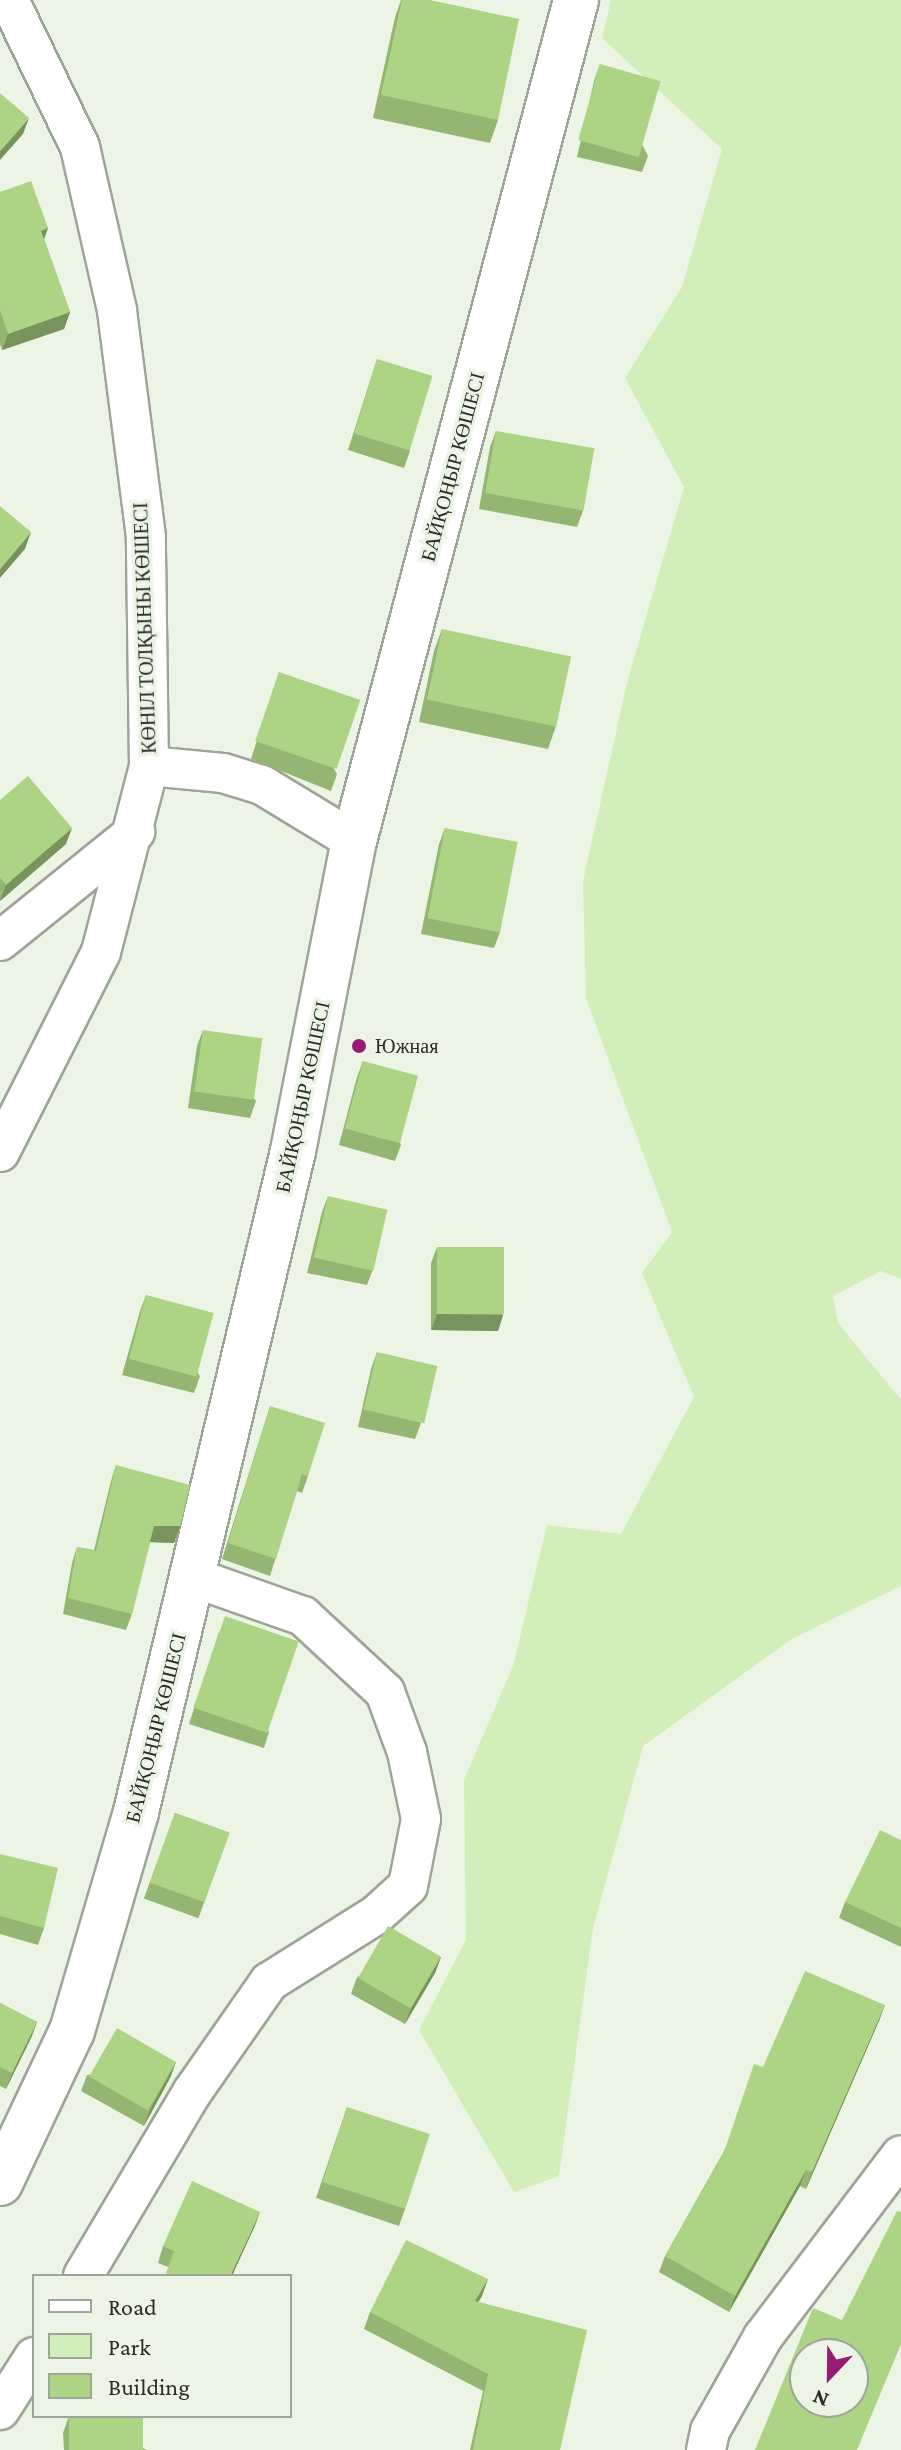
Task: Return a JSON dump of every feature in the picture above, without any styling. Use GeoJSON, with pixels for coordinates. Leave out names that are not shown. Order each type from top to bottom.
{"type":"FeatureCollection","features":[{"type":"Feature","properties":{"kind":"street","name":"КӨНІЛ ТОЛҚЫНЫ КӨШЕСІ"},"geometry":{"type":"LineString","coordinates":[[0,1152],[101,952],[135,832],[149,766],[146,537],[117,310],[80,147],[9,0]]}},
{"type":"Feature","properties":{"kind":"street","name":"БАЙҚОҢЫР КӨШЕСІ"},"geometry":{"type":"LineString","coordinates":[[0,2183],[72,2031],[136,1812],[293,1151],[354,841],[576,0]]}},
{"type":"Feature","properties":{"kind":"street"},"geometry":{"type":"LineString","coordinates":[[149,766],[223,773],[262,785],[354,841]]}},
{"type":"Feature","properties":{"kind":"street"},"geometry":{"type":"LineString","coordinates":[[0,941],[135,832]]}},
{"type":"Feature","properties":{"kind":"street"},"geometry":{"type":"LineString","coordinates":[[84,2274],[193,2091],[269,1982],[376,1915],[408,1886],[421,1819],[407,1752],[385,1692],[303,1616],[192,1577]]}},
{"type":"Feature","properties":{"kind":"street"},"geometry":{"type":"LineString","coordinates":[[706,2450],[710,2431],[763,2337],[901,2155]]}},
{"type":"Feature","properties":{"kind":"street"},"geometry":{"type":"LineString","coordinates":[[0,2410],[32,2360]]}},
{"type":"Feature","properties":{"kind":"green space"},"geometry":{"type":"Polygon","coordinates":[[[611,0],[901,0],[901,1279],[881,1271],[833,1296],[838,1323],[901,1400],[901,1586],[793,1638],[643,1746],[593,1928],[559,2176],[514,2192],[419,2030],[466,1940],[464,1780],[513,1666],[547,1525],[621,1534],[694,1397],[642,1273],[672,1232],[586,998],[583,881],[628,679],[684,487],[625,378],[682,287],[722,149],[602,38],[611,0]]]}},
{"type":"Feature","properties":{"kind":"building"},"geometry":{"type":"Polygon","coordinates":[[[402,0],[430,0],[519,19],[498,120],[381,95],[402,0]]]}},
{"type":"Feature","properties":{"kind":"building"},"geometry":{"type":"Polygon","coordinates":[[[600,64],[661,81],[639,157],[578,140],[600,64]]]}},
{"type":"Feature","properties":{"kind":"building"},"geometry":{"type":"Polygon","coordinates":[[[0,93],[29,118],[0,151],[0,93]]]}},
{"type":"Feature","properties":{"kind":"building"},"geometry":{"type":"Polygon","coordinates":[[[31,181],[48,228],[41,231],[70,312],[8,334],[0,310],[0,192],[31,181]]]}},
{"type":"Feature","properties":{"kind":"building"},"geometry":{"type":"Polygon","coordinates":[[[377,359],[432,376],[410,451],[354,434],[377,359]]]}},
{"type":"Feature","properties":{"kind":"building"},"geometry":{"type":"Polygon","coordinates":[[[496,431],[594,448],[584,510],[485,493],[496,431]]]}},
{"type":"Feature","properties":{"kind":"building"},"geometry":{"type":"Polygon","coordinates":[[[0,506],[31,532],[0,569],[0,506]]]}},
{"type":"Feature","properties":{"kind":"building"},"geometry":{"type":"Polygon","coordinates":[[[442,629],[571,656],[556,727],[427,699],[442,629]]]}},
{"type":"Feature","properties":{"kind":"building"},"geometry":{"type":"Polygon","coordinates":[[[279,672],[360,700],[337,769],[255,741],[279,672]]]}},
{"type":"Feature","properties":{"kind":"building"},"geometry":{"type":"Polygon","coordinates":[[[28,776],[72,828],[6,885],[0,878],[0,800],[28,776]]]}},
{"type":"Feature","properties":{"kind":"building"},"geometry":{"type":"Polygon","coordinates":[[[445,828],[518,842],[500,932],[427,918],[445,828]]]}},
{"type":"Feature","properties":{"kind":"building"},"geometry":{"type":"Polygon","coordinates":[[[203,1030],[262,1038],[254,1100],[194,1091],[203,1030]]]}},
{"type":"Feature","properties":{"kind":"building"},"geometry":{"type":"Polygon","coordinates":[[[363,1061],[418,1076],[400,1143],[345,1129],[363,1061]]]}},
{"type":"Feature","properties":{"kind":"building"},"geometry":{"type":"Polygon","coordinates":[[[328,1196],[387,1210],[373,1271],[314,1257],[328,1196]]]}},
{"type":"Feature","properties":{"kind":"building"},"geometry":{"type":"Polygon","coordinates":[[[437,1247],[504,1247],[504,1314],[437,1314],[437,1247]]]}},
{"type":"Feature","properties":{"kind":"building"},"geometry":{"type":"Polygon","coordinates":[[[146,1295],[214,1313],[197,1377],[129,1359],[146,1295]]]}},
{"type":"Feature","properties":{"kind":"building"},"geometry":{"type":"Polygon","coordinates":[[[377,1352],[437,1366],[424,1423],[364,1409],[377,1352]]]}},
{"type":"Feature","properties":{"kind":"building"},"geometry":{"type":"Polygon","coordinates":[[[270,1406],[325,1423],[308,1476],[302,1474],[276,1559],[228,1543],[270,1406]]]}},
{"type":"Feature","properties":{"kind":"building"},"geometry":{"type":"Polygon","coordinates":[[[116,1465],[190,1485],[180,1526],[154,1526],[132,1614],[68,1598],[77,1547],[96,1551],[116,1465]]]}},
{"type":"Feature","properties":{"kind":"building"},"geometry":{"type":"Polygon","coordinates":[[[225,1616],[299,1641],[267,1733],[193,1708],[225,1616]]]}},
{"type":"Feature","properties":{"kind":"building"},"geometry":{"type":"Polygon","coordinates":[[[175,1813],[230,1833],[204,1902],[150,1883],[175,1813]]]}},
{"type":"Feature","properties":{"kind":"building"},"geometry":{"type":"Polygon","coordinates":[[[880,1830],[901,1840],[901,1928],[845,1902],[880,1830]]]}},
{"type":"Feature","properties":{"kind":"building"},"geometry":{"type":"Polygon","coordinates":[[[0,1854],[58,1868],[44,1928],[0,1916],[0,1854]]]}},
{"type":"Feature","properties":{"kind":"building"},"geometry":{"type":"Polygon","coordinates":[[[388,1926],[441,1956],[411,2008],[358,1978],[388,1926]]]}},
{"type":"Feature","properties":{"kind":"building"},"geometry":{"type":"Polygon","coordinates":[[[805,1971],[885,2005],[812,2172],[806,2170],[735,2296],[665,2256],[724,2152],[754,2064],[763,2067],[805,1971]]]}},
{"type":"Feature","properties":{"kind":"building"},"geometry":{"type":"Polygon","coordinates":[[[0,2003],[37,2022],[12,2073],[0,2067],[0,2003]]]}},
{"type":"Feature","properties":{"kind":"building"},"geometry":{"type":"Polygon","coordinates":[[[117,2028],[176,2062],[148,2110],[89,2076],[117,2028]]]}},
{"type":"Feature","properties":{"kind":"building"},"geometry":{"type":"Polygon","coordinates":[[[347,2107],[430,2134],[405,2209],[323,2182],[347,2107]]]}},
{"type":"Feature","properties":{"kind":"building"},"geometry":{"type":"Polygon","coordinates":[[[192,2181],[260,2212],[231,2274],[166,2274],[174,2251],[163,2246],[192,2181]]]}},
{"type":"Feature","properties":{"kind":"building"},"geometry":{"type":"Polygon","coordinates":[[[897,2211],[901,2212],[901,2344],[857,2450],[755,2450],[789,2367],[789,2418],[869,2418],[869,2338],[801,2338],[813,2308],[842,2320],[897,2211]]]}},
{"type":"Feature","properties":{"kind":"building"},"geometry":{"type":"Polygon","coordinates":[[[406,2240],[488,2279],[475,2301],[587,2330],[560,2450],[473,2450],[488,2374],[370,2312],[406,2240]]]}},
{"type":"Feature","properties":{"kind":"building"},"geometry":{"type":"Polygon","coordinates":[[[69,2418],[143,2418],[143,2450],[69,2450],[69,2418]]]}},
{"type":"Feature","properties":{"kind":"place","name":"Южная"},"geometry":{"type":"Point","coordinates":[359,1046]}}]}
